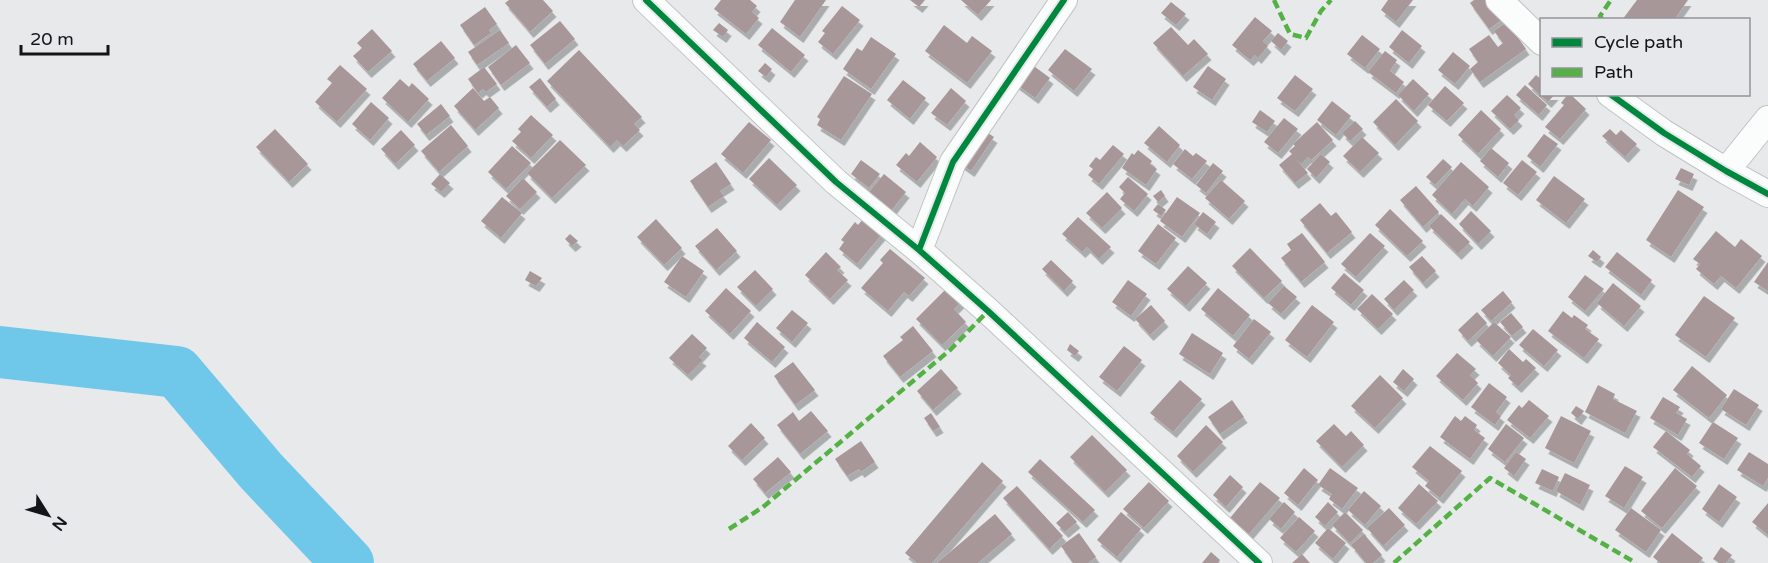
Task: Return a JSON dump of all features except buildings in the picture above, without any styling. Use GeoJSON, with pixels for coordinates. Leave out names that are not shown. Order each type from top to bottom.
{"type":"FeatureCollection","features":[{"type":"Feature","properties":{"kind":"street"},"geometry":{"type":"LineString","coordinates":[[646,0],[836,182],[919,250],[988,311],[1259,563]]}},
{"type":"Feature","properties":{"kind":"street"},"geometry":{"type":"LineString","coordinates":[[919,250],[953,162],[1064,0]]}},
{"type":"Feature","properties":{"kind":"street"},"geometry":{"type":"LineString","coordinates":[[1498,0],[1540,40]]}},
{"type":"Feature","properties":{"kind":"street"},"geometry":{"type":"LineString","coordinates":[[1613,96],[1664,133],[1768,194]]}},
{"type":"Feature","properties":{"kind":"street"},"geometry":{"type":"LineString","coordinates":[[1726,171],[1768,119]]}},
{"type":"Feature","properties":{"kind":"waterway"},"geometry":{"type":"LineString","coordinates":[[0,352],[177,372],[261,471],[348,563]]}},
{"type":"Feature","properties":{"kind":"marked path"},"geometry":{"type":"LineString","coordinates":[[1274,0],[1290,34],[1306,38],[1321,11],[1331,0]]}},
{"type":"Feature","properties":{"kind":"marked path"},"geometry":{"type":"LineString","coordinates":[[1602,18],[1600,16],[1611,0]]}},
{"type":"Feature","properties":{"kind":"marked path"},"geometry":{"type":"LineString","coordinates":[[729,529],[763,507],[950,350],[988,311]]}},
{"type":"Feature","properties":{"kind":"marked path"},"geometry":{"type":"LineString","coordinates":[[1394,563],[1490,478],[1636,563]]}},
{"type":"Feature","properties":{"kind":"cycle path"},"geometry":{"type":"LineString","coordinates":[[646,0],[836,182],[919,250],[988,311],[1259,563]]}},
{"type":"Feature","properties":{"kind":"cycle path"},"geometry":{"type":"LineString","coordinates":[[919,250],[953,162],[1064,0]]}},
{"type":"Feature","properties":{"kind":"cycle path"},"geometry":{"type":"LineString","coordinates":[[1613,96],[1664,133],[1768,194]]}}]}
